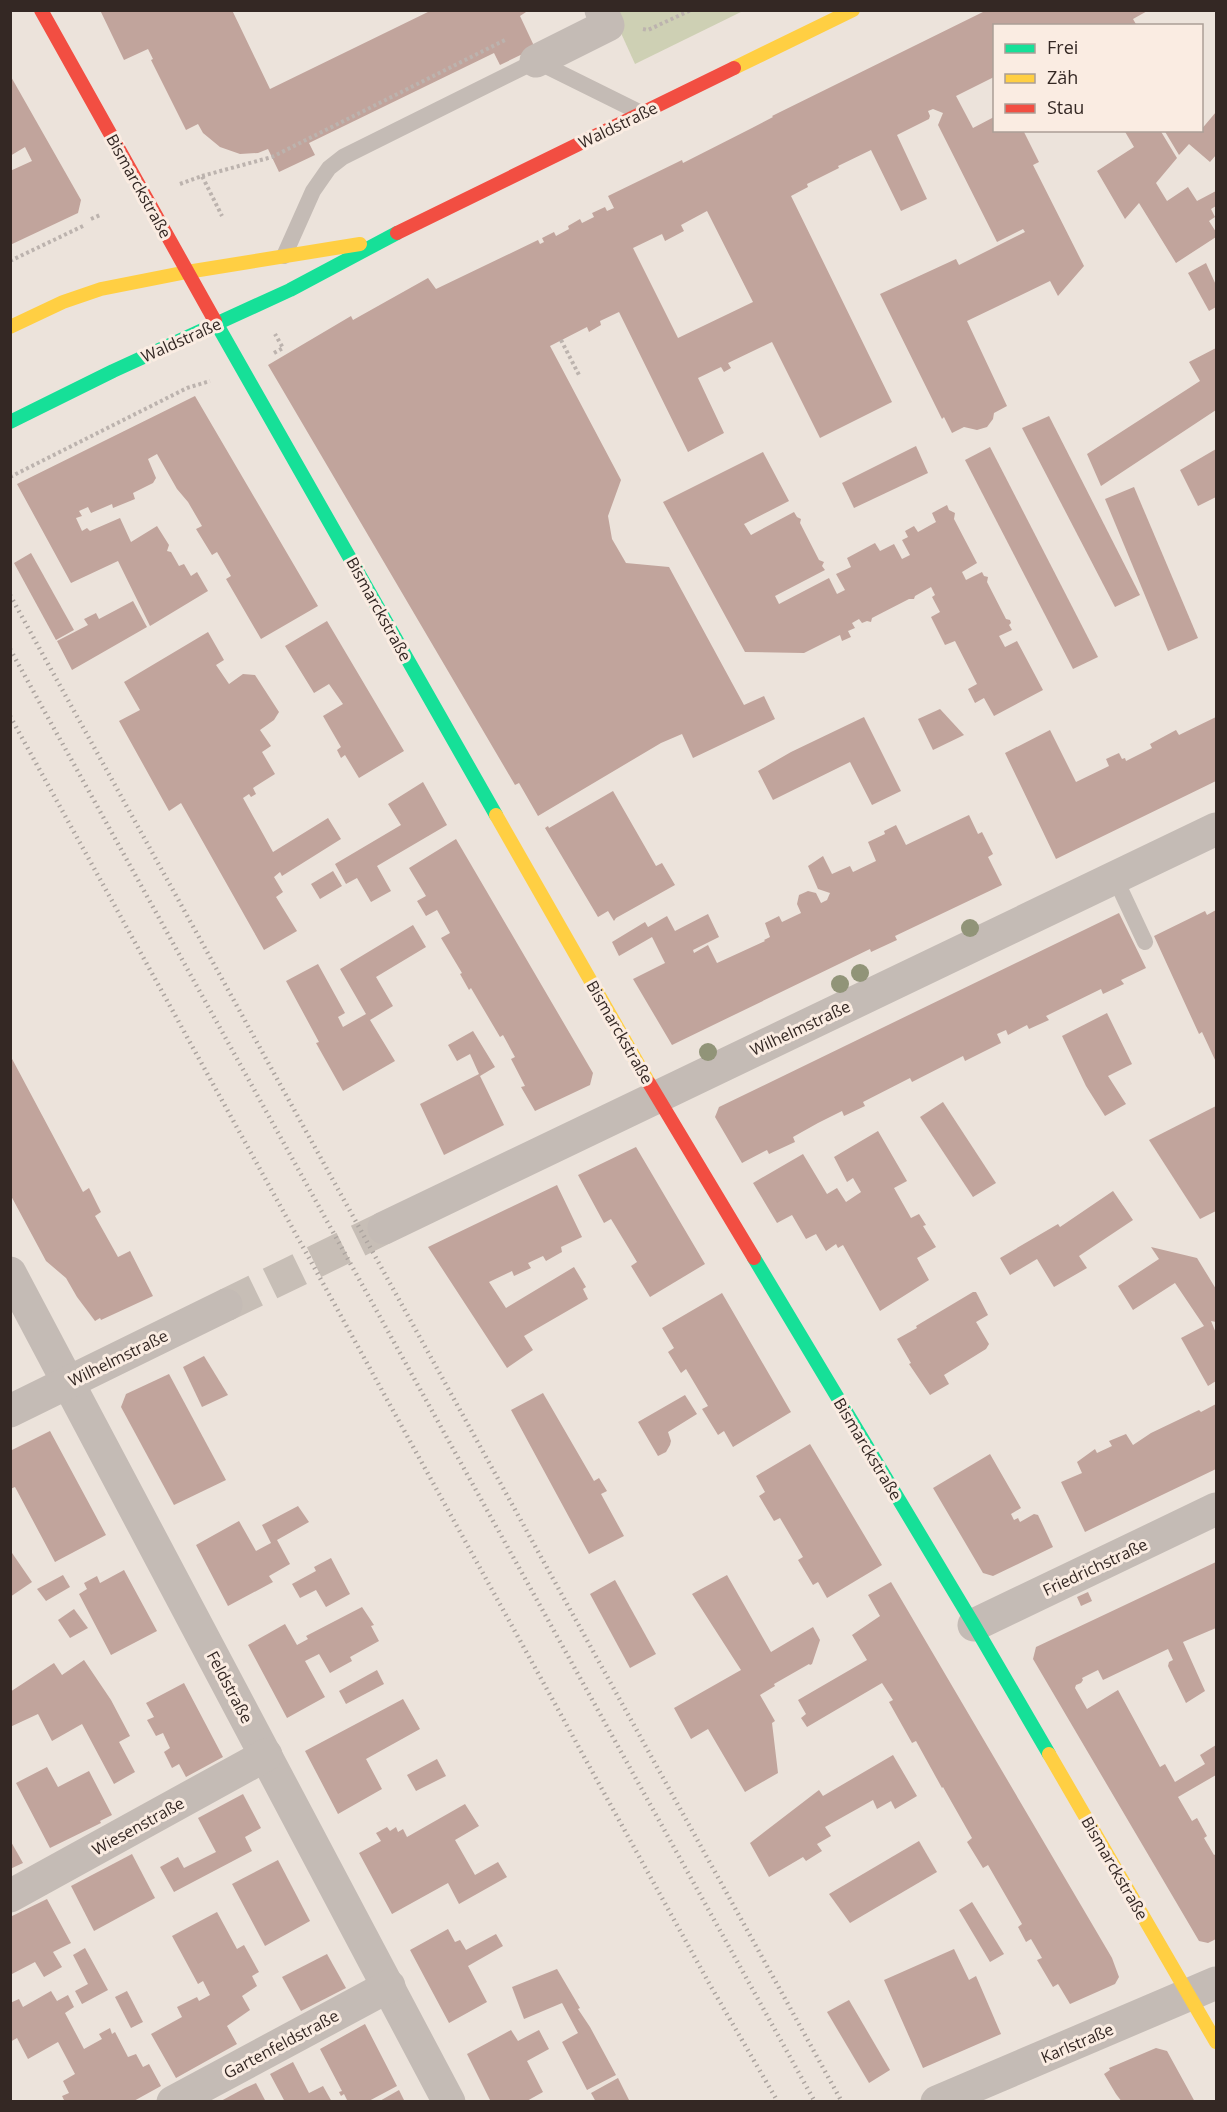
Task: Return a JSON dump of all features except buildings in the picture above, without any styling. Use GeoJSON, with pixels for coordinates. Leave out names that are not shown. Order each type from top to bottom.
{"type":"FeatureCollection","features":[{"type":"Feature","properties":{"kind":"street","name":"Bismarckstraße"},"geometry":{"type":"LineString","coordinates":[[41,10],[242,369],[657,1096],[974,1625],[1203,1989],[1216,2042]]}},
{"type":"Feature","properties":{"kind":"street"},"geometry":{"type":"LineString","coordinates":[[536,61],[608,25],[601,10]]}},
{"type":"Feature","properties":{"kind":"street","name":"Waldstraße"},"geometry":{"type":"LineString","coordinates":[[10,422],[113,371],[290,290],[382,240],[854,10]]}},
{"type":"Feature","properties":{"kind":"street","name":"Waldstraße"},"geometry":{"type":"LineString","coordinates":[[10,327],[82,294],[187,272],[382,240]]}},
{"type":"Feature","properties":{"kind":"street","name":"Wilhelmstraße"},"geometry":{"type":"LineString","coordinates":[[384,1228],[1216,829]]}},
{"type":"Feature","properties":{"kind":"street","name":"Feldstraße"},"geometry":{"type":"LineString","coordinates":[[10,1273],[449,2102]]}},
{"type":"Feature","properties":{"kind":"street","name":"Wilhelmstraße"},"geometry":{"type":"LineString","coordinates":[[10,1410],[226,1305]]}},
{"type":"Feature","properties":{"kind":"street","name":"Friedrichstraße"},"geometry":{"type":"LineString","coordinates":[[974,1625],[1216,1509]]}},
{"type":"Feature","properties":{"kind":"street","name":"Wiesenstraße"},"geometry":{"type":"LineString","coordinates":[[10,1896],[266,1755]]}},
{"type":"Feature","properties":{"kind":"street","name":"Gartenfeldstraße"},"geometry":{"type":"LineString","coordinates":[[173,2102],[389,1986]]}},
{"type":"Feature","properties":{"kind":"street","name":"Karlstraße"},"geometry":{"type":"LineString","coordinates":[[937,2102],[1203,1989]]}},
{"type":"Feature","properties":{"kind":"lane"},"geometry":{"type":"LineString","coordinates":[[284,256],[313,191],[329,168],[343,157],[536,61],[642,113]]}},
{"type":"Feature","properties":{"kind":"lane"},"geometry":{"type":"LineString","coordinates":[[1115,878],[1145,942]]}},
{"type":"Feature","properties":{"kind":"path"},"geometry":{"type":"LineString","coordinates":[[176,186],[202,176],[272,157],[516,35]]}},
{"type":"Feature","properties":{"kind":"path"},"geometry":{"type":"LineString","coordinates":[[202,176],[222,216]]}},
{"type":"Feature","properties":{"kind":"path"},"geometry":{"type":"LineString","coordinates":[[92,219],[100,215]]}},
{"type":"Feature","properties":{"kind":"path"},"geometry":{"type":"LineString","coordinates":[[10,261],[86,225]]}},
{"type":"Feature","properties":{"kind":"path"},"geometry":{"type":"LineString","coordinates":[[10,477],[187,388],[242,369],[283,348],[274,331]]}},
{"type":"Feature","properties":{"kind":"path"},"geometry":{"type":"LineString","coordinates":[[561,340],[579,375]]}},
{"type":"Feature","properties":{"kind":"green space"},"geometry":{"type":"Polygon","coordinates":[[[611,11],[743,11],[635,64],[611,11]]]}},
{"type":"Feature","properties":{"kind":"tunnel"},"geometry":{"type":"LineString","coordinates":[[226,1305],[384,1228]]}},
{"type":"Feature","properties":{"kind":"railway"},"geometry":{"type":"LineString","coordinates":[[10,595],[842,2102]]}},
{"type":"Feature","properties":{"kind":"railway"},"geometry":{"type":"LineString","coordinates":[[10,649],[815,2102]]}},
{"type":"Feature","properties":{"kind":"railway"},"geometry":{"type":"LineString","coordinates":[[10,716],[710,1985],[778,2102]]}},
{"type":"Feature","properties":{"kind":"traffic: fast"},"geometry":{"type":"LineString","coordinates":[[10,422],[113,371],[290,290],[397,233]]}},
{"type":"Feature","properties":{"kind":"traffic: fast"},"geometry":{"type":"LineString","coordinates":[[215,321],[496,815]]}},
{"type":"Feature","properties":{"kind":"traffic: fast"},"geometry":{"type":"LineString","coordinates":[[754,1258],[1049,1754]]}},
{"type":"Feature","properties":{"kind":"traffic: slow"},"geometry":{"type":"LineString","coordinates":[[734,68],[853,10]]}},
{"type":"Feature","properties":{"kind":"traffic: slow"},"geometry":{"type":"LineString","coordinates":[[10,327],[63,302],[101,289],[187,272],[360,244]]}},
{"type":"Feature","properties":{"kind":"traffic: slow"},"geometry":{"type":"LineString","coordinates":[[496,815],[649,1083]]}},
{"type":"Feature","properties":{"kind":"traffic: slow"},"geometry":{"type":"LineString","coordinates":[[1049,1754],[1216,2042]]}},
{"type":"Feature","properties":{"kind":"traffic: jam"},"geometry":{"type":"LineString","coordinates":[[41,10],[215,321]]}},
{"type":"Feature","properties":{"kind":"traffic: jam"},"geometry":{"type":"LineString","coordinates":[[397,233],[734,68]]}},
{"type":"Feature","properties":{"kind":"traffic: jam"},"geometry":{"type":"LineString","coordinates":[[649,1083],[754,1258]]}}]}
